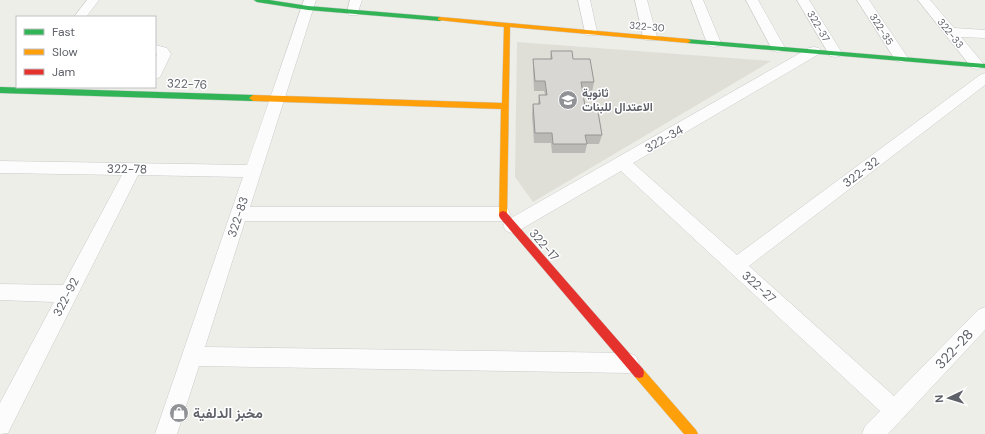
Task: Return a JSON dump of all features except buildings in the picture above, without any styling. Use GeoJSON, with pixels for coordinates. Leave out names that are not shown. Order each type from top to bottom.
{"type":"FeatureCollection","features":[{"type":"Feature","properties":{"kind":"street"},"geometry":{"type":"LineString","coordinates":[[81,16],[93,0]]}},
{"type":"Feature","properties":{"kind":"street","name":"322-30"},"geometry":{"type":"LineString","coordinates":[[258,0],[354,6],[507,25],[901,58],[982,70]]}},
{"type":"Feature","properties":{"kind":"street"},"geometry":{"type":"LineString","coordinates":[[577,0],[584,0],[591,32]]}},
{"type":"Feature","properties":{"kind":"street"},"geometry":{"type":"LineString","coordinates":[[642,0],[650,37]]}},
{"type":"Feature","properties":{"kind":"street"},"geometry":{"type":"LineString","coordinates":[[697,0],[714,43]]}},
{"type":"Feature","properties":{"kind":"street"},"geometry":{"type":"LineString","coordinates":[[752,0],[778,48]]}},
{"type":"Feature","properties":{"kind":"street","name":"322-37"},"geometry":{"type":"LineString","coordinates":[[803,0],[835,53]]}},
{"type":"Feature","properties":{"kind":"street","name":"322-35"},"geometry":{"type":"LineString","coordinates":[[863,0],[901,58]]}},
{"type":"Feature","properties":{"kind":"street","name":"322-33"},"geometry":{"type":"LineString","coordinates":[[924,0],[982,70]]}},
{"type":"Feature","properties":{"kind":"street","name":"322-83"},"geometry":{"type":"LineString","coordinates":[[166,434],[309,4]]}},
{"type":"Feature","properties":{"kind":"street"},"geometry":{"type":"LineString","coordinates":[[239,214],[507,220],[505,106],[507,25]]}},
{"type":"Feature","properties":{"kind":"street"},"geometry":{"type":"LineString","coordinates":[[951,32],[985,34]]}},
{"type":"Feature","properties":{"kind":"street"},"geometry":{"type":"LineString","coordinates":[[156,49],[162,51],[164,54],[156,72]]}},
{"type":"Feature","properties":{"kind":"street","name":"322-34"},"geometry":{"type":"LineString","coordinates":[[507,220],[623,163],[814,51]]}},
{"type":"Feature","properties":{"kind":"street","name":"322-32"},"geometry":{"type":"LineString","coordinates":[[736,266],[982,70]]}},
{"type":"Feature","properties":{"kind":"street","name":"322-76"},"geometry":{"type":"LineString","coordinates":[[0,90],[147,91],[278,98],[505,106]]}},
{"type":"Feature","properties":{"kind":"street","name":"322-27"},"geometry":{"type":"LineString","coordinates":[[623,163],[895,411]]}},
{"type":"Feature","properties":{"kind":"street","name":"322-78"},"geometry":{"type":"LineString","coordinates":[[0,167],[254,170]]}},
{"type":"Feature","properties":{"kind":"street","name":"322-92"},"geometry":{"type":"LineString","coordinates":[[2,419],[133,169]]}},
{"type":"Feature","properties":{"kind":"street","name":"322-17"},"geometry":{"type":"LineString","coordinates":[[507,220],[629,363],[692,434]]}},
{"type":"Feature","properties":{"kind":"street"},"geometry":{"type":"LineString","coordinates":[[0,292],[68,294]]}},
{"type":"Feature","properties":{"kind":"street","name":"322-28"},"geometry":{"type":"LineString","coordinates":[[873,434],[985,316]]}},
{"type":"Feature","properties":{"kind":"street"},"geometry":{"type":"LineString","coordinates":[[192,356],[629,363]]}},
{"type":"Feature","properties":{"kind":"shaded area"},"geometry":{"type":"Polygon","coordinates":[[[517,42],[771,61],[533,202],[515,177],[517,42]]]}},
{"type":"Feature","properties":{"kind":"traffic: fast"},"geometry":{"type":"LineString","coordinates":[[257,0],[308,8],[440,19]]}},
{"type":"Feature","properties":{"kind":"traffic: fast"},"geometry":{"type":"LineString","coordinates":[[688,41],[985,66]]}},
{"type":"Feature","properties":{"kind":"traffic: fast"},"geometry":{"type":"LineString","coordinates":[[0,90],[253,98]]}},
{"type":"Feature","properties":{"kind":"traffic: slow"},"geometry":{"type":"LineString","coordinates":[[440,19],[688,41]]}},
{"type":"Feature","properties":{"kind":"traffic: slow"},"geometry":{"type":"LineString","coordinates":[[503,215],[507,25]]}},
{"type":"Feature","properties":{"kind":"traffic: slow"},"geometry":{"type":"LineString","coordinates":[[253,98],[505,106]]}},
{"type":"Feature","properties":{"kind":"traffic: slow"},"geometry":{"type":"LineString","coordinates":[[639,373],[692,434]]}},
{"type":"Feature","properties":{"kind":"traffic: jam"},"geometry":{"type":"LineString","coordinates":[[503,215],[639,373]]}},
{"type":"Feature","properties":{"kind":"place","name":"ثانوية الاعتدال للبنات"},"geometry":{"type":"Point","coordinates":[568,100]}},
{"type":"Feature","properties":{"kind":"place","name":"مخبز الدلفية"},"geometry":{"type":"Point","coordinates":[179,413]}}]}
